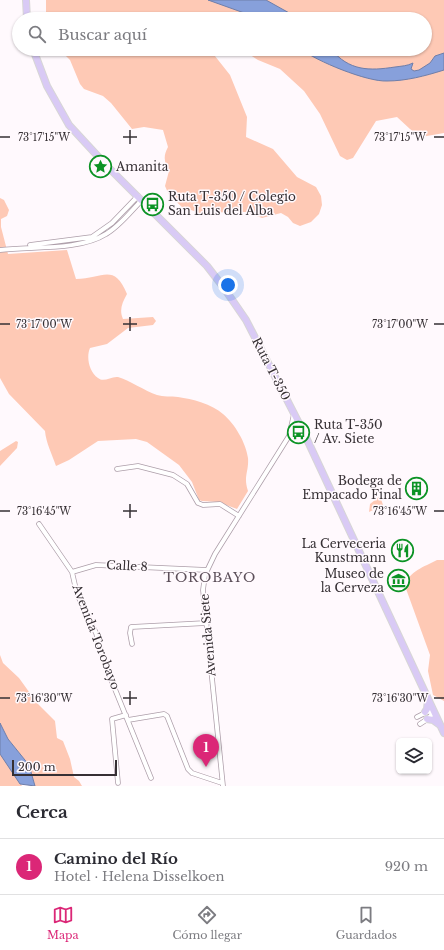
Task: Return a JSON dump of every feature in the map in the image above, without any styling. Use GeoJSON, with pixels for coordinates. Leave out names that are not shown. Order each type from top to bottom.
{"type":"FeatureCollection","features":[{"type":"Feature","properties":{"kind":"main road"},"geometry":{"type":"LineString","coordinates":[[26,0],[27,12]]}},
{"type":"Feature","properties":{"kind":"main road","name":"Ruta T-350"},"geometry":{"type":"LineString","coordinates":[[36,56],[47,86],[63,117],[105,164],[197,256],[232,298],[253,332],[304,433],[443,730]]}},
{"type":"Feature","properties":{"kind":"main road"},"geometry":{"type":"LineString","coordinates":[[425,712],[428,706],[428,698]]}},
{"type":"Feature","properties":{"kind":"main road"},"geometry":{"type":"LineString","coordinates":[[427,719],[436,722],[443,730]]}},
{"type":"Feature","properties":{"kind":"street"},"geometry":{"type":"LineString","coordinates":[[0,250],[80,244],[96,240],[114,229],[140,198]]}},
{"type":"Feature","properties":{"kind":"street","name":"Avenida Siete"},"geometry":{"type":"LineString","coordinates":[[223,784],[203,587],[206,570],[289,436],[294,414]]}},
{"type":"Feature","properties":{"kind":"street"},"geometry":{"type":"LineString","coordinates":[[289,436],[304,433]]}},
{"type":"Feature","properties":{"kind":"street"},"geometry":{"type":"LineString","coordinates":[[117,469],[138,466],[173,475],[187,484],[198,503],[203,505],[220,504],[239,516]]}},
{"type":"Feature","properties":{"kind":"street","name":"Avenida Torobayo"},"geometry":{"type":"LineString","coordinates":[[39,524],[72,572],[77,594],[96,633],[106,667],[151,778]]}},
{"type":"Feature","properties":{"kind":"street","name":"Calle 8"},"geometry":{"type":"LineString","coordinates":[[72,572],[96,565],[206,570]]}},
{"type":"Feature","properties":{"kind":"street"},"geometry":{"type":"LineString","coordinates":[[132,644],[130,633],[131,627],[206,623]]}},
{"type":"Feature","properties":{"kind":"street"},"geometry":{"type":"LineString","coordinates":[[417,716],[425,712],[434,711]]}},
{"type":"Feature","properties":{"kind":"street"},"geometry":{"type":"LineString","coordinates":[[420,724],[434,711]]}},
{"type":"Feature","properties":{"kind":"street"},"geometry":{"type":"LineString","coordinates":[[118,783],[112,719],[164,714],[167,716],[188,770],[192,773],[223,784]]}},
{"type":"Feature","properties":{"kind":"shaded area"},"geometry":{"type":"Polygon","coordinates":[[[46,0],[444,0],[444,133],[421,137],[397,117],[376,121],[353,158],[347,160],[340,156],[320,114],[304,91],[280,69],[252,56],[432,56],[432,12],[46,12],[46,0]]]}},
{"type":"Feature","properties":{"kind":"shaded area"},"geometry":{"type":"Polygon","coordinates":[[[66,56],[215,56],[230,75],[247,117],[246,137],[273,149],[297,177],[316,187],[321,196],[322,205],[319,214],[311,222],[300,226],[293,223],[288,217],[281,213],[262,218],[246,212],[224,212],[206,215],[182,207],[169,195],[165,186],[169,171],[165,159],[165,153],[168,147],[163,130],[144,127],[132,129],[111,103],[103,96],[84,89],[80,84],[70,60],[66,56]]]}},
{"type":"Feature","properties":{"kind":"shaded area"},"geometry":{"type":"Polygon","coordinates":[[[0,198],[4,200],[9,210],[7,216],[1,219],[1,227],[8,254],[67,250],[76,279],[106,274],[117,278],[122,284],[127,294],[122,306],[121,313],[123,319],[153,317],[156,321],[153,325],[128,328],[107,344],[90,348],[88,360],[90,368],[92,372],[100,379],[105,380],[118,377],[157,395],[178,397],[208,405],[218,410],[227,418],[236,428],[247,452],[248,458],[246,481],[248,491],[237,509],[218,502],[199,500],[192,482],[179,465],[147,442],[136,439],[98,441],[69,460],[56,466],[45,431],[9,394],[0,378],[0,198]]]}},
{"type":"Feature","properties":{"kind":"shaded area"},"geometry":{"type":"Polygon","coordinates":[[[16,441],[18,442],[17,448],[0,466],[0,451],[16,441]]]}},
{"type":"Feature","properties":{"kind":"shaded area"},"geometry":{"type":"Polygon","coordinates":[[[380,496],[383,505],[369,512],[370,504],[380,496]]]}},
{"type":"Feature","properties":{"kind":"shaded area"},"geometry":{"type":"Polygon","coordinates":[[[437,560],[444,560],[444,701],[433,695],[428,671],[430,655],[405,586],[413,573],[437,560]]]}},
{"type":"Feature","properties":{"kind":"shaded area"},"geometry":{"type":"Polygon","coordinates":[[[0,655],[3,663],[19,678],[37,703],[55,721],[57,738],[63,741],[70,759],[74,777],[82,786],[35,786],[29,765],[8,739],[0,723],[0,655]]]}},
{"type":"Feature","properties":{"kind":"shaded area"},"geometry":{"type":"Polygon","coordinates":[[[0,754],[22,786],[0,786],[0,754]]]}},
{"type":"Feature","properties":{"kind":"water"},"geometry":{"type":"Polygon","coordinates":[[[208,0],[266,0],[287,12],[241,12],[208,0]]]}},
{"type":"Feature","properties":{"kind":"water"},"geometry":{"type":"Polygon","coordinates":[[[444,53],[444,70],[408,79],[387,81],[367,78],[342,70],[312,56],[338,56],[345,62],[360,68],[368,69],[404,66],[413,63],[411,69],[414,71],[419,70],[430,63],[435,56],[444,53]]]}},
{"type":"Feature","properties":{"kind":"water"},"geometry":{"type":"Polygon","coordinates":[[[0,723],[8,739],[29,765],[35,786],[20,784],[0,754],[0,723]]]}},
{"type":"Feature","properties":{"kind":"place","name":"Amanita"},"geometry":{"type":"Point","coordinates":[101,167]}},
{"type":"Feature","properties":{"kind":"place","name":"Ruta T-350 / Colegio San Luis del Alba"},"geometry":{"type":"Point","coordinates":[153,204]}},
{"type":"Feature","properties":{"kind":"place","name":"Ruta T-350 / Av. Siete"},"geometry":{"type":"Point","coordinates":[298,432]}},
{"type":"Feature","properties":{"kind":"place","name":"Bodega de Empacado Final"},"geometry":{"type":"Point","coordinates":[417,488]}},
{"type":"Feature","properties":{"kind":"place","name":"La Cerveceria Kunstmann"},"geometry":{"type":"Point","coordinates":[402,551]}},
{"type":"Feature","properties":{"kind":"place","name":"Museo de la Cerveza"},"geometry":{"type":"Point","coordinates":[399,581]}},
{"type":"Feature","properties":{"kind":"place","name":"Camino del Río"},"geometry":{"type":"Point","coordinates":[206,767]}},
{"type":"Feature","properties":{"kind":"district","name":"TOROBAYO"},"geometry":{"type":"Point","coordinates":[210,577]}}]}
